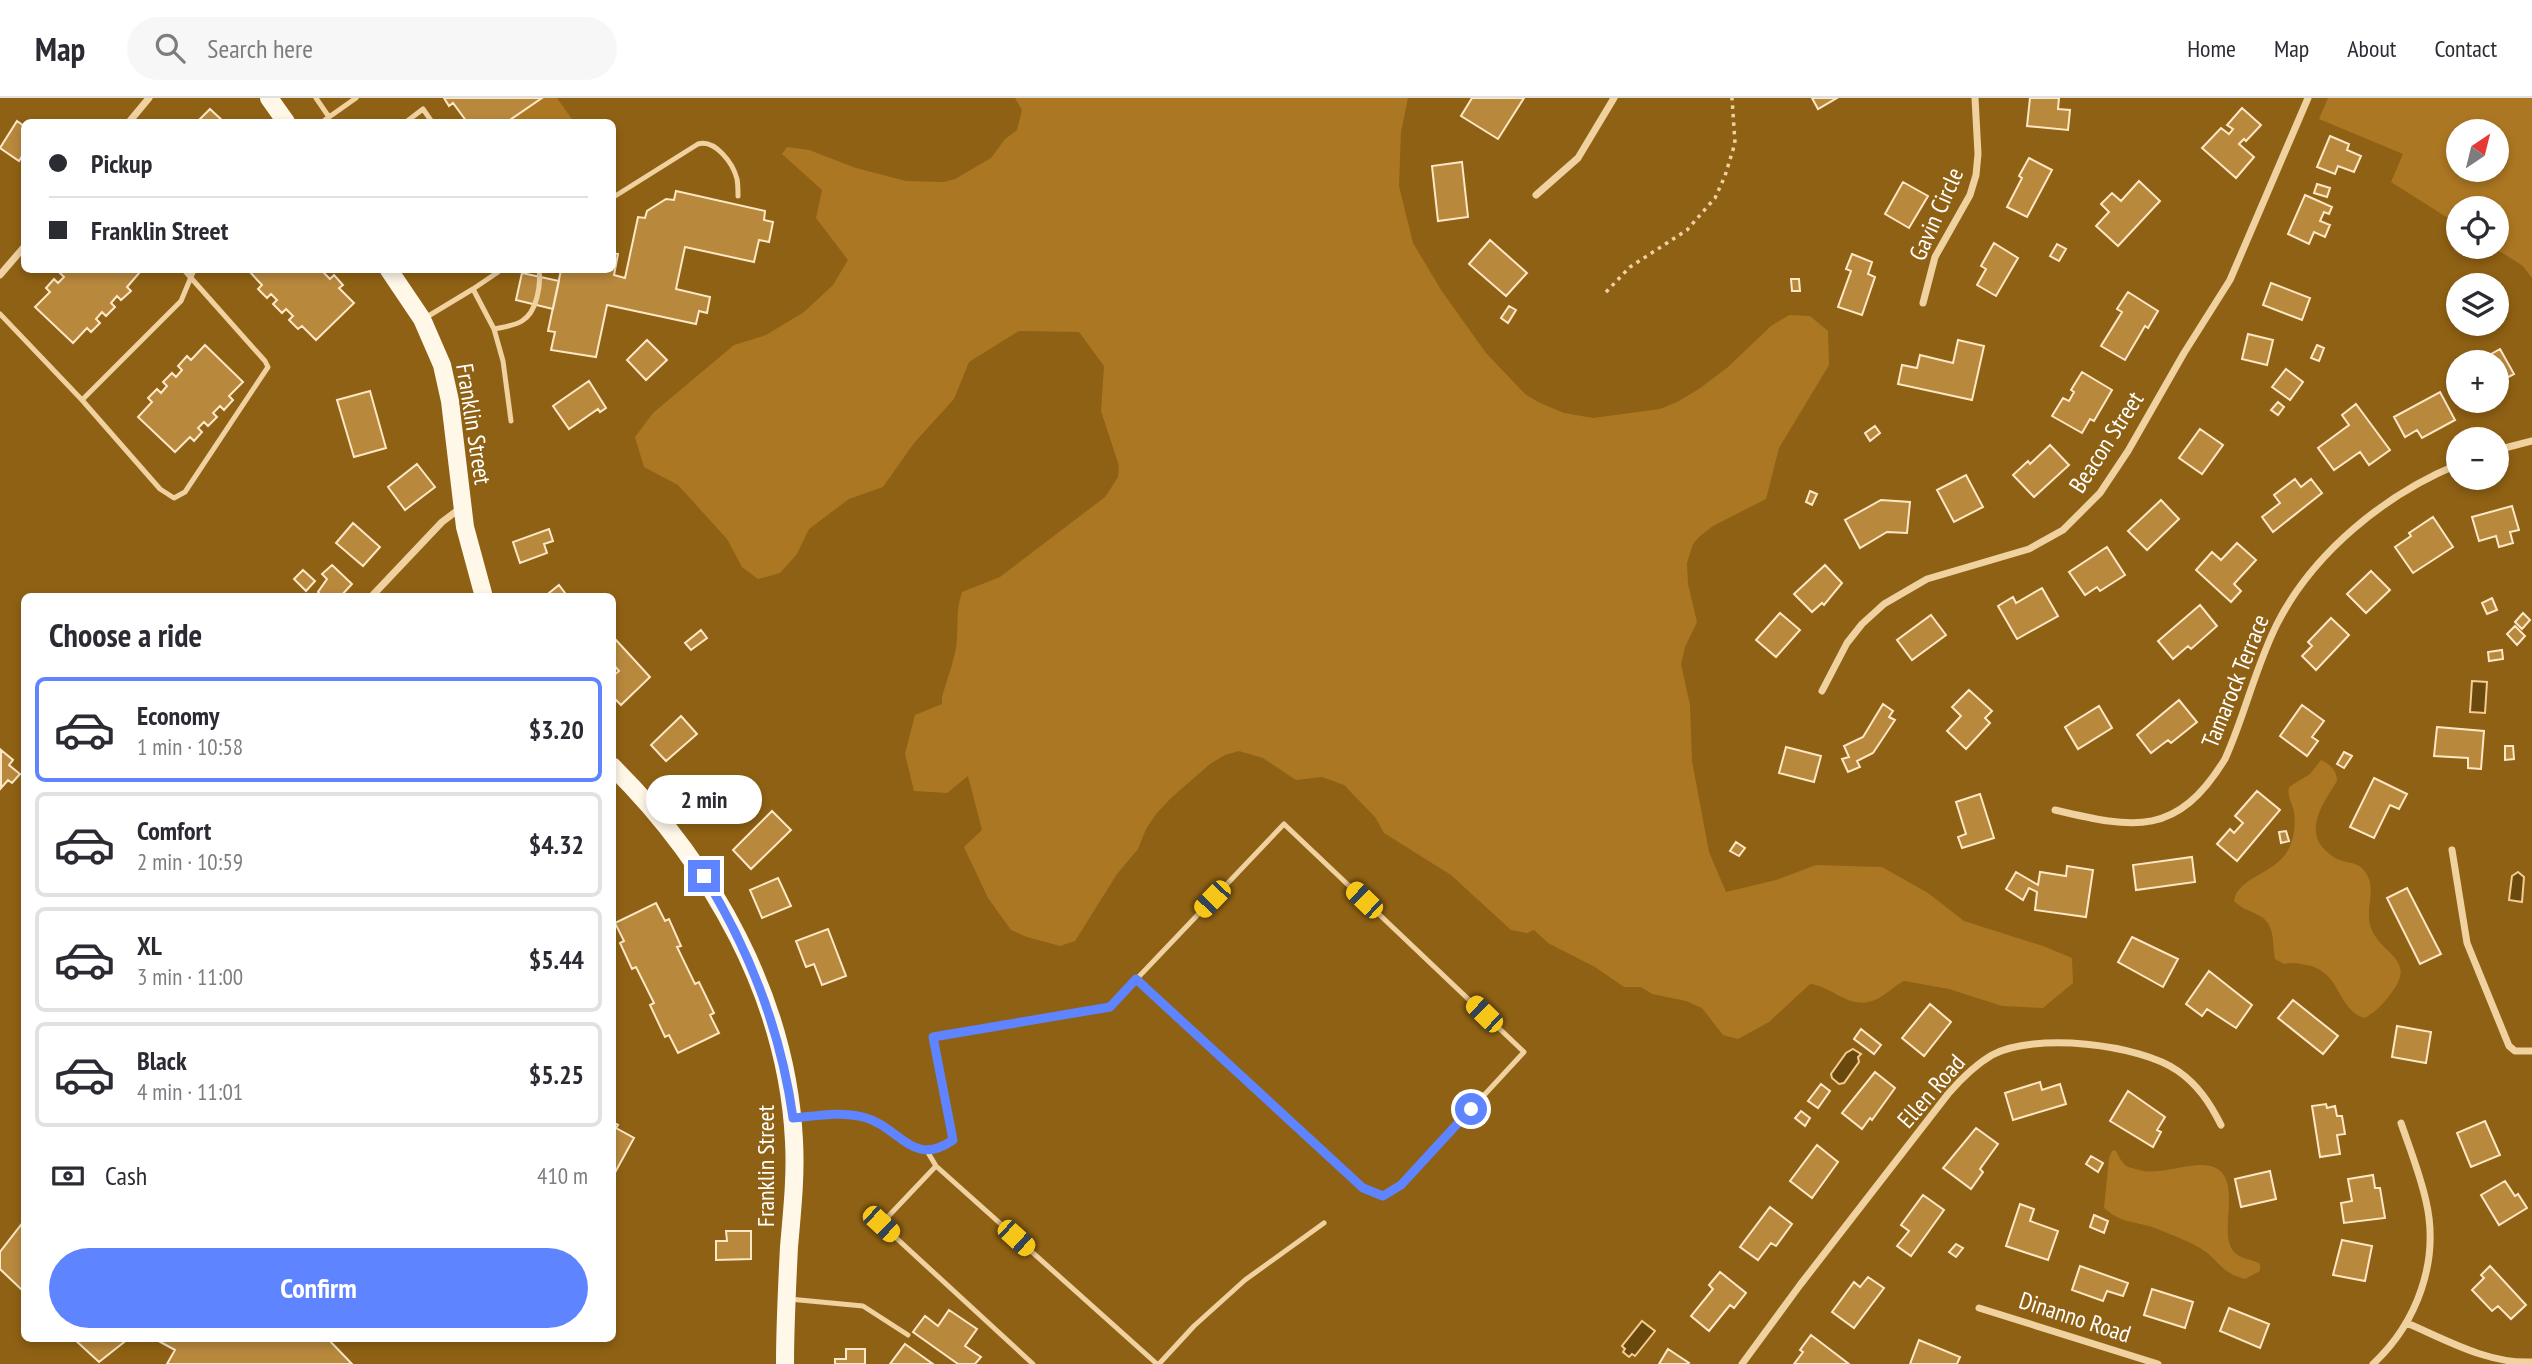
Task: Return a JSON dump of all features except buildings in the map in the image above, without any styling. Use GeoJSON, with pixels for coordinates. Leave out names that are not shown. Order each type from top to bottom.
{"type":"FeatureCollection","features":[{"type":"Feature","properties":{"kind":"main road"},"geometry":{"type":"LineString","coordinates":[[269,98],[284,119]]}},
{"type":"Feature","properties":{"kind":"main road","name":"Franklin Street"},"geometry":{"type":"LineString","coordinates":[[394,273],[422,319],[436,349],[446,382],[461,507],[470,554],[483,593]]}},
{"type":"Feature","properties":{"kind":"main road","name":"Franklin Street"},"geometry":{"type":"LineString","coordinates":[[616,770],[646,800],[704,876],[755,975],[775,1029],[793,1118],[794,1177],[786,1299],[785,1364]]}},
{"type":"Feature","properties":{"kind":"street"},"geometry":{"type":"LineString","coordinates":[[132,119],[149,98]]}},
{"type":"Feature","properties":{"kind":"street"},"geometry":{"type":"LineString","coordinates":[[1536,195],[1581,155],[1614,98]]}},
{"type":"Feature","properties":{"kind":"street","name":"Gavin Circle"},"geometry":{"type":"LineString","coordinates":[[1923,303],[1935,257],[1966,201],[1976,175],[1978,154],[1975,98]]}},
{"type":"Feature","properties":{"kind":"street","name":"Beacon Street"},"geometry":{"type":"LineString","coordinates":[[1822,691],[1847,643],[1862,624],[1884,604],[1927,579],[2029,549],[2063,530],[2100,493],[2230,280],[2308,98]]}},
{"type":"Feature","properties":{"kind":"street"},"geometry":{"type":"LineString","coordinates":[[0,275],[21,250]]}},
{"type":"Feature","properties":{"kind":"street"},"geometry":{"type":"LineString","coordinates":[[2509,447],[2532,441]]}},
{"type":"Feature","properties":{"kind":"street","name":"Tamarock Terrace"},"geometry":{"type":"LineString","coordinates":[[2055,810],[2137,825],[2163,820],[2195,798],[2225,759],[2269,642],[2278,622],[2306,579],[2337,544],[2375,513],[2417,485],[2446,470]]}},
{"type":"Feature","properties":{"kind":"street"},"geometry":{"type":"LineString","coordinates":[[375,593],[442,522],[461,507]]}},
{"type":"Feature","properties":{"kind":"street"},"geometry":{"type":"LineString","coordinates":[[2452,849],[2463,924],[2473,962],[2507,1041],[2513,1049],[2532,1051]]}},
{"type":"Feature","properties":{"kind":"street","name":"Ellen Road"},"geometry":{"type":"LineString","coordinates":[[1742,1364],[1948,1094],[1974,1067],[1993,1055],[2006,1049],[2041,1043],[2110,1048],[2149,1056],[2173,1068],[2194,1084],[2210,1104],[2221,1125]]}},
{"type":"Feature","properties":{"kind":"street"},"geometry":{"type":"LineString","coordinates":[[2373,1364],[2397,1339],[2415,1309],[2428,1255],[2426,1201],[2401,1123]]}},
{"type":"Feature","properties":{"kind":"street","name":"Dinanno Road"},"geometry":{"type":"LineString","coordinates":[[1979,1308],[2158,1364]]}},
{"type":"Feature","properties":{"kind":"street"},"geometry":{"type":"LineString","coordinates":[[2407,1323],[2479,1353],[2532,1362]]}},
{"type":"Feature","properties":{"kind":"lane"},"geometry":{"type":"LineString","coordinates":[[316,98],[329,117]]}},
{"type":"Feature","properties":{"kind":"lane"},"geometry":{"type":"LineString","coordinates":[[326,119],[356,98]]}},
{"type":"Feature","properties":{"kind":"lane"},"geometry":{"type":"LineString","coordinates":[[410,119],[423,109],[430,119]]}},
{"type":"Feature","properties":{"kind":"lane"},"geometry":{"type":"LineString","coordinates":[[616,195],[705,142],[714,145],[732,169],[737,178],[738,196]]}},
{"type":"Feature","properties":{"kind":"lane"},"geometry":{"type":"LineString","coordinates":[[0,314],[82,400],[160,489],[174,498],[185,492],[268,367],[188,273]]}},
{"type":"Feature","properties":{"kind":"lane"},"geometry":{"type":"LineString","coordinates":[[82,400],[181,301],[192,273]]}},
{"type":"Feature","properties":{"kind":"lane"},"geometry":{"type":"LineString","coordinates":[[422,319],[497,273]]}},
{"type":"Feature","properties":{"kind":"lane"},"geometry":{"type":"LineString","coordinates":[[495,329],[518,323],[528,315],[538,291],[539,273]]}},
{"type":"Feature","properties":{"kind":"lane"},"geometry":{"type":"LineString","coordinates":[[473,289],[495,329],[503,362],[511,421]]}},
{"type":"Feature","properties":{"kind":"lane"},"geometry":{"type":"LineString","coordinates":[[793,1118],[845,1113],[866,1118],[887,1128],[909,1146],[927,1151],[940,1149],[953,1140],[933,1037],[1110,1007],[1136,979],[1284,824],[1524,1052],[1401,1185],[1383,1196],[1363,1188],[1136,979]]}},
{"type":"Feature","properties":{"kind":"lane"},"geometry":{"type":"LineString","coordinates":[[927,1151],[936,1166],[1158,1364],[1194,1326],[1245,1280],[1324,1223]]}},
{"type":"Feature","properties":{"kind":"lane"},"geometry":{"type":"LineString","coordinates":[[936,1166],[881,1224],[1033,1364]]}},
{"type":"Feature","properties":{"kind":"lane"},"geometry":{"type":"LineString","coordinates":[[786,1299],[863,1306],[908,1335]]}},
{"type":"Feature","properties":{"kind":"path"},"geometry":{"type":"LineString","coordinates":[[1606,292],[1630,267],[1687,230],[1715,198],[1735,143],[1732,98]]}},
{"type":"Feature","properties":{"kind":"shaded area"},"geometry":{"type":"Polygon","coordinates":[[[542,98],[557,98],[572,119],[511,119],[542,98]]]}},
{"type":"Feature","properties":{"kind":"shaded area"},"geometry":{"type":"Polygon","coordinates":[[[1015,98],[1408,98],[1401,132],[1399,186],[1413,243],[1441,290],[1486,353],[1525,394],[1564,413],[1593,418],[1660,409],[1677,402],[1728,367],[1771,326],[1789,315],[1810,316],[1828,331],[1829,365],[1779,448],[1766,499],[1713,526],[1700,536],[1693,544],[1687,563],[1688,584],[1697,622],[1685,647],[1681,664],[1690,705],[1692,761],[1709,852],[1726,892],[1776,880],[1816,865],[1882,867],[1928,893],[1964,921],[2072,958],[2073,983],[2043,1008],[2002,1006],[1949,989],[1904,981],[1877,999],[1859,1003],[1810,984],[1769,1022],[1738,1039],[1723,1035],[1702,1008],[1686,1001],[1652,994],[1641,987],[1624,987],[1595,967],[1548,943],[1534,930],[1527,933],[1511,930],[1451,875],[1384,833],[1375,817],[1344,785],[1322,777],[1296,780],[1263,758],[1239,751],[1210,764],[1156,814],[1138,849],[1117,874],[1075,941],[1060,946],[1011,930],[988,898],[964,847],[982,830],[968,776],[947,793],[914,791],[905,754],[915,715],[942,704],[956,648],[962,592],[1000,577],[1105,497],[1118,477],[1119,466],[1101,411],[1104,366],[1079,332],[1019,331],[969,362],[954,399],[914,443],[883,487],[849,499],[809,529],[797,554],[780,573],[758,579],[742,567],[727,539],[678,485],[644,467],[635,437],[653,413],[734,345],[766,335],[804,312],[833,285],[848,260],[816,218],[822,190],[782,154],[787,147],[809,150],[856,168],[906,181],[944,182],[955,179],[991,158],[1005,139],[1017,130],[1022,110],[1015,98]]]}},
{"type":"Feature","properties":{"kind":"shaded area"},"geometry":{"type":"Polygon","coordinates":[[[2328,98],[2532,98],[2532,278],[2523,266],[2509,257],[2509,196],[2446,196],[2446,217],[2391,182],[2403,154],[2319,119],[2328,98]]]}},
{"type":"Feature","properties":{"kind":"shaded area"},"geometry":{"type":"Polygon","coordinates":[[[2472,681],[2487,682],[2485,713],[2470,712],[2472,681]]]}},
{"type":"Feature","properties":{"kind":"shaded area"},"geometry":{"type":"Polygon","coordinates":[[[2321,760],[2332,768],[2337,781],[2324,801],[2316,822],[2319,841],[2325,850],[2337,859],[2360,866],[2367,875],[2371,889],[2370,925],[2374,935],[2394,957],[2401,971],[2399,981],[2389,996],[2377,1010],[2365,1018],[2349,1007],[2333,982],[2317,968],[2298,963],[2284,964],[2275,959],[2268,923],[2234,901],[2243,886],[2284,856],[2292,842],[2294,827],[2289,787],[2310,774],[2321,760]]]}},
{"type":"Feature","properties":{"kind":"shaded area"},"geometry":{"type":"Polygon","coordinates":[[[2518,872],[2524,877],[2522,902],[2509,900],[2512,876],[2518,872]]]}},
{"type":"Feature","properties":{"kind":"shaded area"},"geometry":{"type":"Polygon","coordinates":[[[1853,1049],[1861,1054],[1858,1057],[1859,1062],[1844,1083],[1839,1084],[1831,1074],[1846,1053],[1853,1049]]]}},
{"type":"Feature","properties":{"kind":"shaded area"},"geometry":{"type":"Polygon","coordinates":[[[2115,1150],[2125,1165],[2139,1170],[2160,1171],[2202,1165],[2219,1170],[2228,1188],[2230,1245],[2237,1255],[2260,1264],[2260,1271],[2245,1279],[2236,1276],[2195,1245],[2154,1228],[2120,1219],[2104,1208],[2109,1158],[2115,1150]]]}},
{"type":"Feature","properties":{"kind":"shaded area"},"geometry":{"type":"Polygon","coordinates":[[[1642,1321],[1655,1331],[1635,1356],[1632,1354],[1629,1357],[1623,1352],[1625,1349],[1622,1346],[1642,1321]]]}},
{"type":"Feature","properties":{"kind":"route"},"geometry":{"type":"LineString","coordinates":[[704,876],[743,949],[775,1029],[793,1118],[845,1113],[866,1118],[887,1128],[909,1146],[927,1151],[940,1149],[953,1140],[933,1037],[1110,1007],[1136,979],[1363,1188],[1383,1196],[1401,1185],[1471,1109]]}}]}
